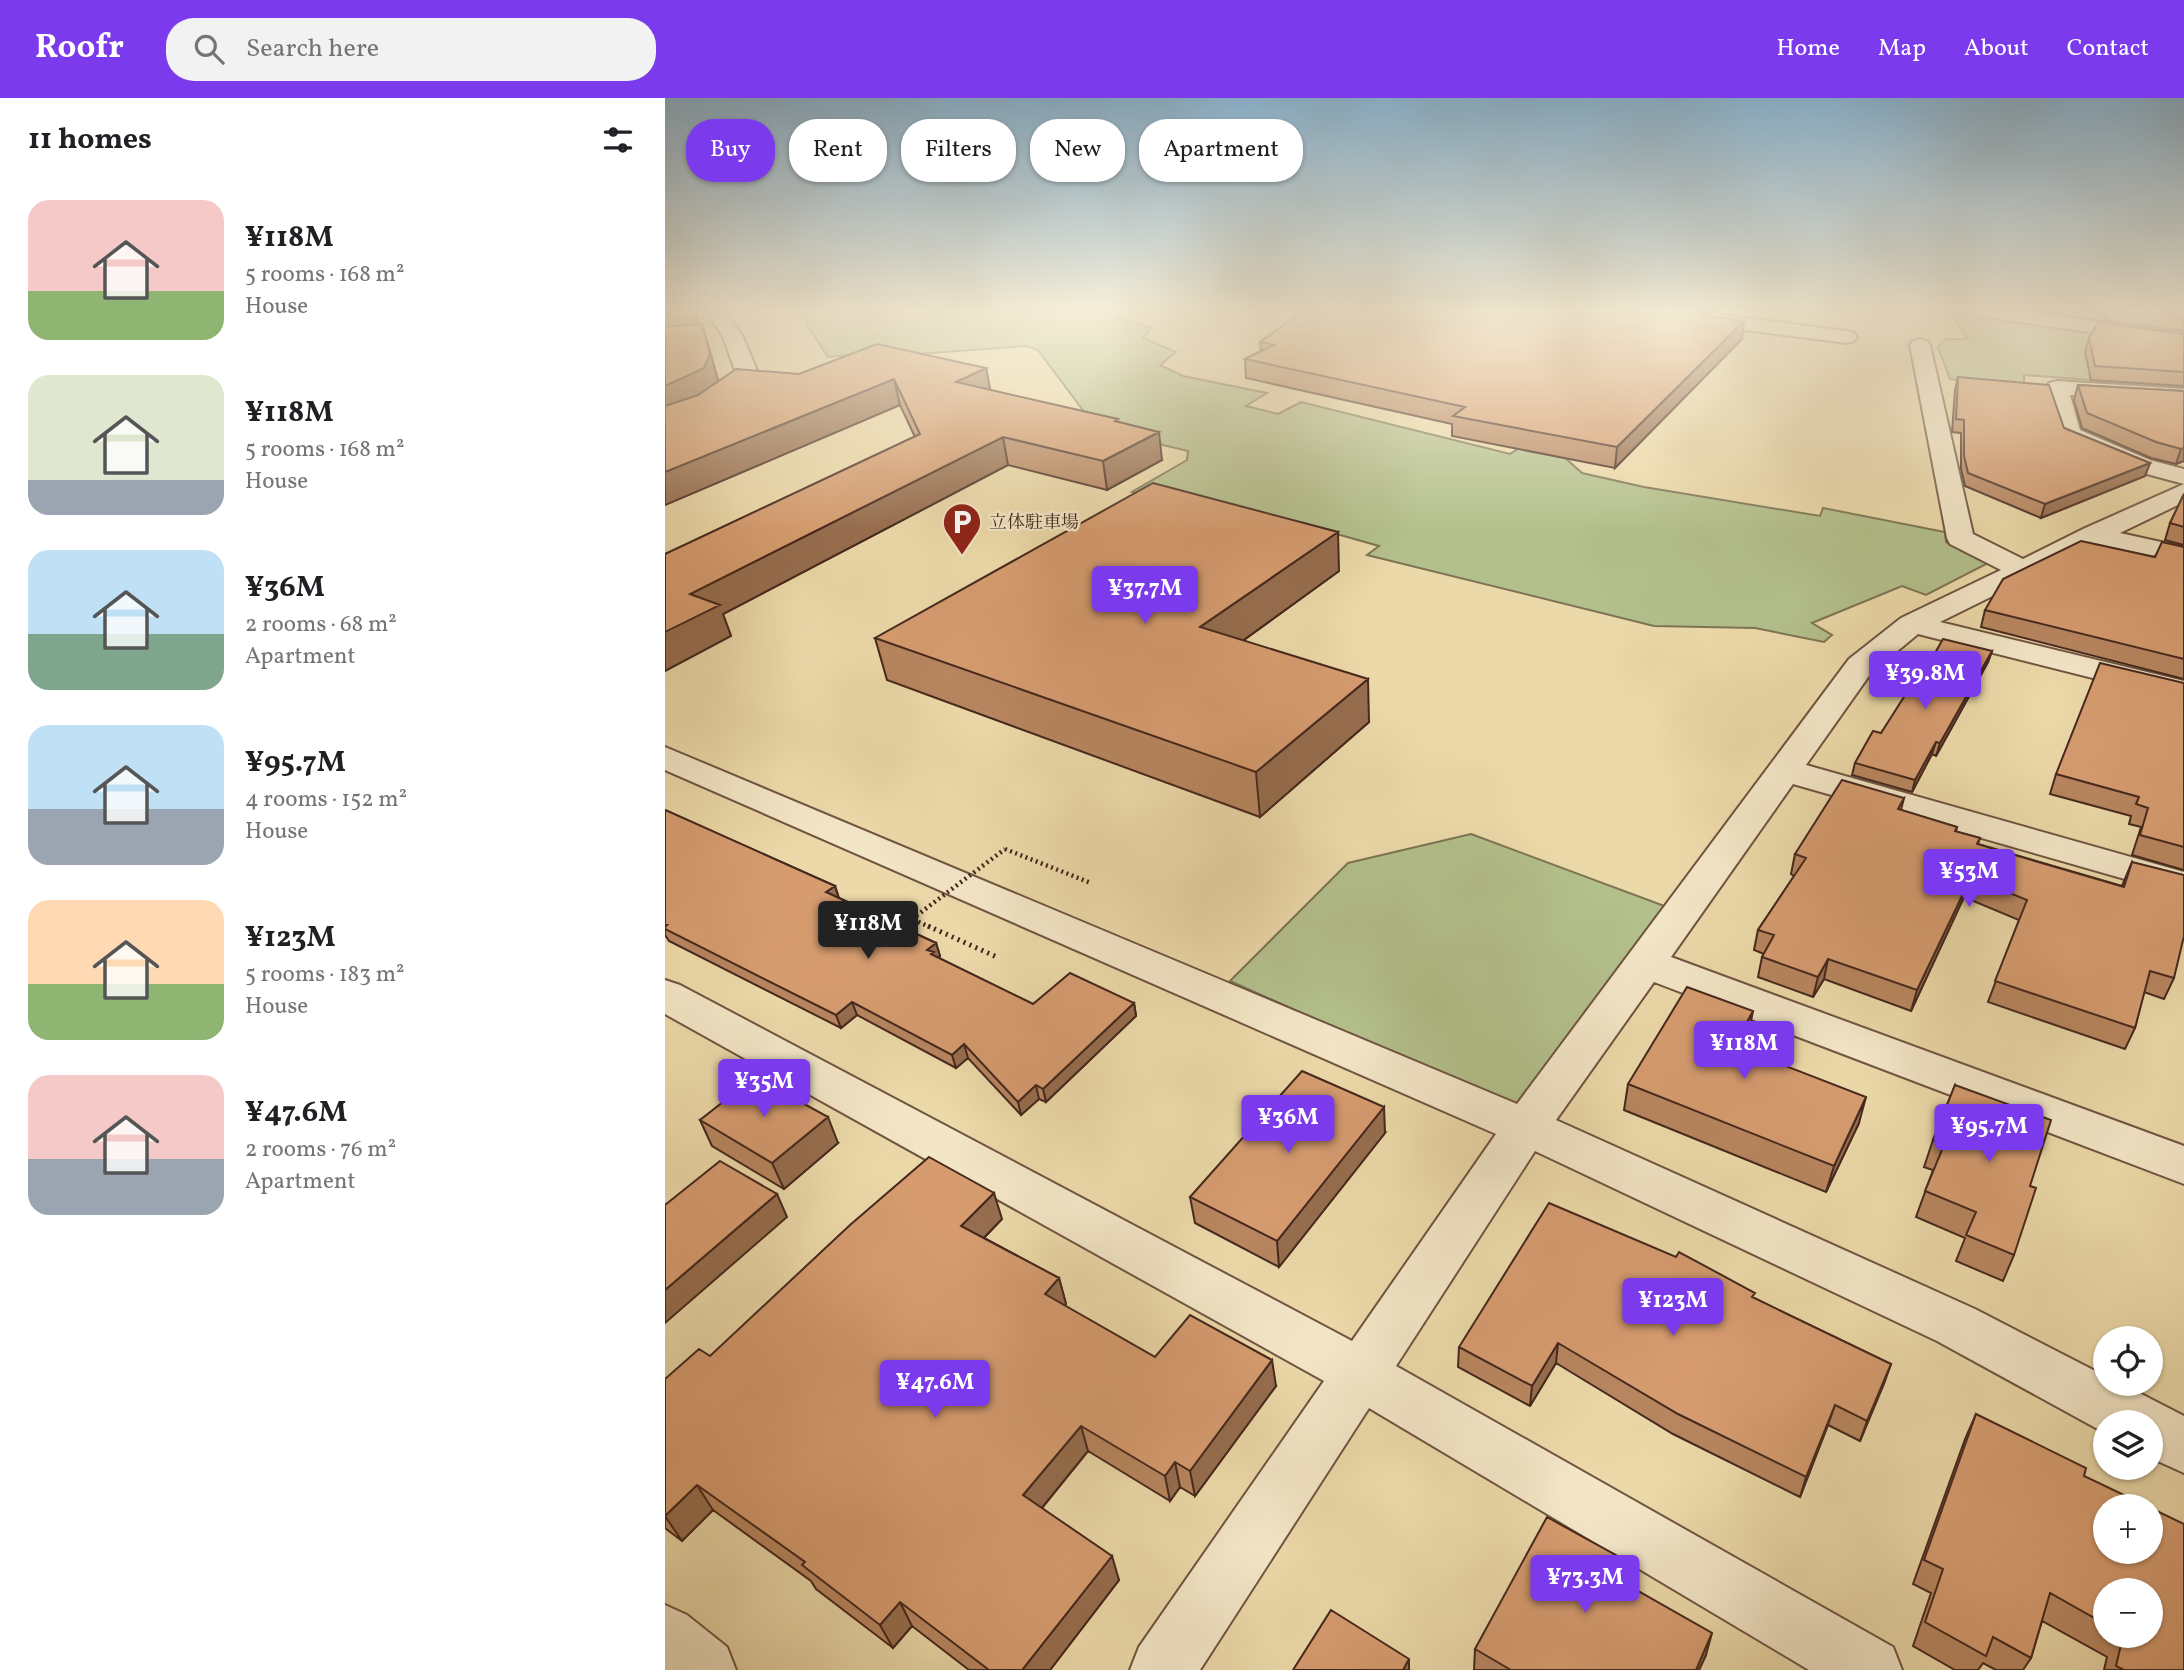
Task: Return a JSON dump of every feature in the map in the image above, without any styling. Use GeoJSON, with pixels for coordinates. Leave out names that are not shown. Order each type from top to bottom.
{"type":"FeatureCollection","features":[{"type":"Feature","properties":{"kind":"street"},"geometry":{"type":"LineString","coordinates":[[665,427],[714,407],[738,391],[742,383]]}},
{"type":"Feature","properties":{"kind":"street"},"geometry":{"type":"LineString","coordinates":[[1928,383],[1960,538],[2023,570]]}},
{"type":"Feature","properties":{"kind":"street"},"geometry":{"type":"LineString","coordinates":[[2184,396],[2057,388],[2069,434],[2141,465],[2184,477]]}},
{"type":"Feature","properties":{"kind":"street"},"geometry":{"type":"LineString","coordinates":[[1163,1670],[1526,1127],[1860,666],[1912,624],[2184,492]]}},
{"type":"Feature","properties":{"kind":"street"},"geometry":{"type":"LineString","coordinates":[[2092,535],[2184,555]]}},
{"type":"Feature","properties":{"kind":"street"},"geometry":{"type":"LineString","coordinates":[[1912,624],[2184,691]]}},
{"type":"Feature","properties":{"kind":"street"},"geometry":{"type":"LineString","coordinates":[[665,757],[1526,1127],[1957,1325],[2117,1410]]}},
{"type":"Feature","properties":{"kind":"street"},"geometry":{"type":"LineString","coordinates":[[1784,770],[2184,884]]}},
{"type":"Feature","properties":{"kind":"street"},"geometry":{"type":"LineString","coordinates":[[1645,963],[2184,1165]]}},
{"type":"Feature","properties":{"kind":"street"},"geometry":{"type":"LineString","coordinates":[[665,995],[1361,1374],[1870,1670]]}},
{"type":"Feature","properties":{"kind":"street"},"geometry":{"type":"LineString","coordinates":[[2163,1435],[2184,1446]]}},
{"type":"Feature","properties":{"kind":"street"},"geometry":{"type":"LineString","coordinates":[[665,1637],[704,1670]]}},
{"type":"Feature","properties":{"kind":"path"},"geometry":{"type":"LineString","coordinates":[[891,935],[1005,849],[1091,883]]}},
{"type":"Feature","properties":{"kind":"path"},"geometry":{"type":"LineString","coordinates":[[912,919],[999,958]]}},
{"type":"Feature","properties":{"kind":"green space"},"geometry":{"type":"Polygon","coordinates":[[[1063,383],[1219,383],[1267,393],[1246,406],[1278,414],[1301,402],[1510,454],[1530,441],[1554,448],[1582,473],[1644,487],[1820,516],[1823,508],[1945,532],[1946,542],[1990,562],[1926,595],[1902,586],[1812,623],[1832,635],[1824,642],[1755,628],[1654,626],[1367,555],[1379,546],[1298,523],[1282,532],[1132,492],[1187,460],[1188,451],[1097,429],[1063,383]]]}},
{"type":"Feature","properties":{"kind":"green space"},"geometry":{"type":"Polygon","coordinates":[[[1990,383],[2024,383],[2024,387],[1990,383]]]}},
{"type":"Feature","properties":{"kind":"green space"},"geometry":{"type":"Polygon","coordinates":[[[2135,383],[2184,383],[2184,387],[2135,383]]]}},
{"type":"Feature","properties":{"kind":"green space"},"geometry":{"type":"Polygon","coordinates":[[[1471,834],[1667,907],[1516,1109],[1230,981],[1348,863],[1471,834]]]}},
{"type":"Feature","properties":{"kind":"building"},"geometry":{"type":"Polygon","coordinates":[[[715,383],[883,383],[665,472],[665,406],[698,395],[715,383]]]}},
{"type":"Feature","properties":{"kind":"building"},"geometry":{"type":"Polygon","coordinates":[[[896,383],[962,383],[1118,419],[1115,421],[1159,432],[1103,461],[1003,437],[690,594],[720,605],[665,632],[665,554],[920,434],[896,383]]]}},
{"type":"Feature","properties":{"kind":"building"},"geometry":{"type":"Polygon","coordinates":[[[1357,383],[1681,383],[1617,447],[1453,416],[1465,407],[1357,383]]]}},
{"type":"Feature","properties":{"kind":"building"},"geometry":{"type":"Polygon","coordinates":[[[1958,383],[2049,385],[2064,428],[2150,463],[2045,504],[1968,473],[1964,456],[1964,420],[1956,419],[1958,383]]]}},
{"type":"Feature","properties":{"kind":"building"},"geometry":{"type":"Polygon","coordinates":[[[2078,385],[2184,391],[2184,448],[2156,442],[2087,413],[2078,385]]]}},
{"type":"Feature","properties":{"kind":"building"},"geometry":{"type":"Polygon","coordinates":[[[1153,483],[1338,532],[1200,627],[1368,679],[1256,772],[875,638],[1153,483]]]}},
{"type":"Feature","properties":{"kind":"building"},"geometry":{"type":"Polygon","coordinates":[[[2184,494],[2184,527],[2170,523],[2184,494]]]}},
{"type":"Feature","properties":{"kind":"building"},"geometry":{"type":"Polygon","coordinates":[[[2081,541],[2155,557],[2162,542],[2184,547],[2184,659],[1985,610],[2003,579],[2081,541]]]}},
{"type":"Feature","properties":{"kind":"building"},"geometry":{"type":"Polygon","coordinates":[[[1943,639],[1992,651],[1940,743],[1936,742],[1915,780],[1855,763],[1873,731],[1881,733],[1918,675],[1922,676],[1943,639]]]}},
{"type":"Feature","properties":{"kind":"building"},"geometry":{"type":"Polygon","coordinates":[[[2100,663],[2184,683],[2184,847],[2140,835],[2148,808],[2136,804],[2139,797],[2056,774],[2100,663]]]}},
{"type":"Feature","properties":{"kind":"building"},"geometry":{"type":"Polygon","coordinates":[[[1842,780],[1904,798],[1898,809],[1957,827],[1955,831],[1980,838],[1977,844],[2124,887],[2132,862],[2184,875],[2184,936],[2174,978],[2150,971],[2135,1028],[1995,981],[2027,900],[1971,877],[1917,990],[1828,959],[1818,977],[1762,957],[1774,935],[1758,930],[1806,858],[1795,854],[1842,780]]]}},
{"type":"Feature","properties":{"kind":"building"},"geometry":{"type":"Polygon","coordinates":[[[665,810],[835,886],[826,892],[936,943],[927,950],[934,952],[931,954],[1033,1004],[1070,973],[1134,1003],[1043,1089],[1036,1085],[1018,1102],[964,1044],[952,1055],[852,1002],[836,1015],[665,929],[665,810]]]}},
{"type":"Feature","properties":{"kind":"building"},"geometry":{"type":"Polygon","coordinates":[[[1687,987],[1753,1011],[1734,1046],[1866,1097],[1834,1166],[1628,1084],[1687,987]]]}},
{"type":"Feature","properties":{"kind":"building"},"geometry":{"type":"Polygon","coordinates":[[[1302,1071],[1384,1107],[1277,1241],[1190,1197],[1302,1071]]]}},
{"type":"Feature","properties":{"kind":"building"},"geometry":{"type":"Polygon","coordinates":[[[755,1077],[828,1117],[772,1163],[700,1120],[755,1077]]]}},
{"type":"Feature","properties":{"kind":"building"},"geometry":{"type":"Polygon","coordinates":[[[1955,1085],[2051,1120],[2030,1186],[2036,1188],[2014,1255],[1966,1235],[1976,1212],[1925,1191],[1944,1145],[1933,1140],[1955,1085]]]}},
{"type":"Feature","properties":{"kind":"building"},"geometry":{"type":"Polygon","coordinates":[[[929,1157],[994,1193],[961,1226],[1059,1278],[1045,1294],[1155,1357],[1190,1315],[1272,1360],[1190,1471],[1175,1462],[1165,1476],[1081,1426],[1023,1495],[1112,1556],[1022,1670],[989,1670],[900,1602],[880,1625],[802,1565],[805,1562],[697,1485],[665,1516],[665,1379],[699,1349],[710,1356],[850,1225],[929,1157]]]}},
{"type":"Feature","properties":{"kind":"building"},"geometry":{"type":"Polygon","coordinates":[[[720,1161],[777,1194],[665,1290],[665,1205],[720,1161]]]}},
{"type":"Feature","properties":{"kind":"building"},"geometry":{"type":"Polygon","coordinates":[[[1549,1203],[1676,1257],[1679,1252],[1755,1293],[1752,1297],[1891,1364],[1867,1421],[1835,1405],[1806,1477],[1678,1414],[1558,1343],[1532,1386],[1459,1347],[1549,1203]]]}},
{"type":"Feature","properties":{"kind":"building"},"geometry":{"type":"Polygon","coordinates":[[[1976,1414],[2086,1468],[2084,1476],[2122,1494],[2093,1494],[2093,1564],[2163,1564],[2163,1514],[2184,1524],[2184,1670],[2124,1670],[2116,1666],[2120,1648],[2163,1648],[2163,1578],[2093,1578],[2093,1617],[2050,1593],[2031,1658],[1993,1637],[1986,1656],[1925,1622],[1943,1569],[1924,1560],[1976,1414]]]}},
{"type":"Feature","properties":{"kind":"building"},"geometry":{"type":"Polygon","coordinates":[[[1547,1517],[1621,1558],[1612,1576],[1712,1633],[1696,1670],[1511,1670],[1475,1649],[1547,1517]]]}},
{"type":"Feature","properties":{"kind":"building"},"geometry":{"type":"Polygon","coordinates":[[[1331,1610],[1409,1659],[1403,1670],[1293,1670],[1331,1610]]]}},
{"type":"Feature","properties":{"kind":"place","name":"立体駐車場"},"geometry":{"type":"Point","coordinates":[962,556]}}]}
